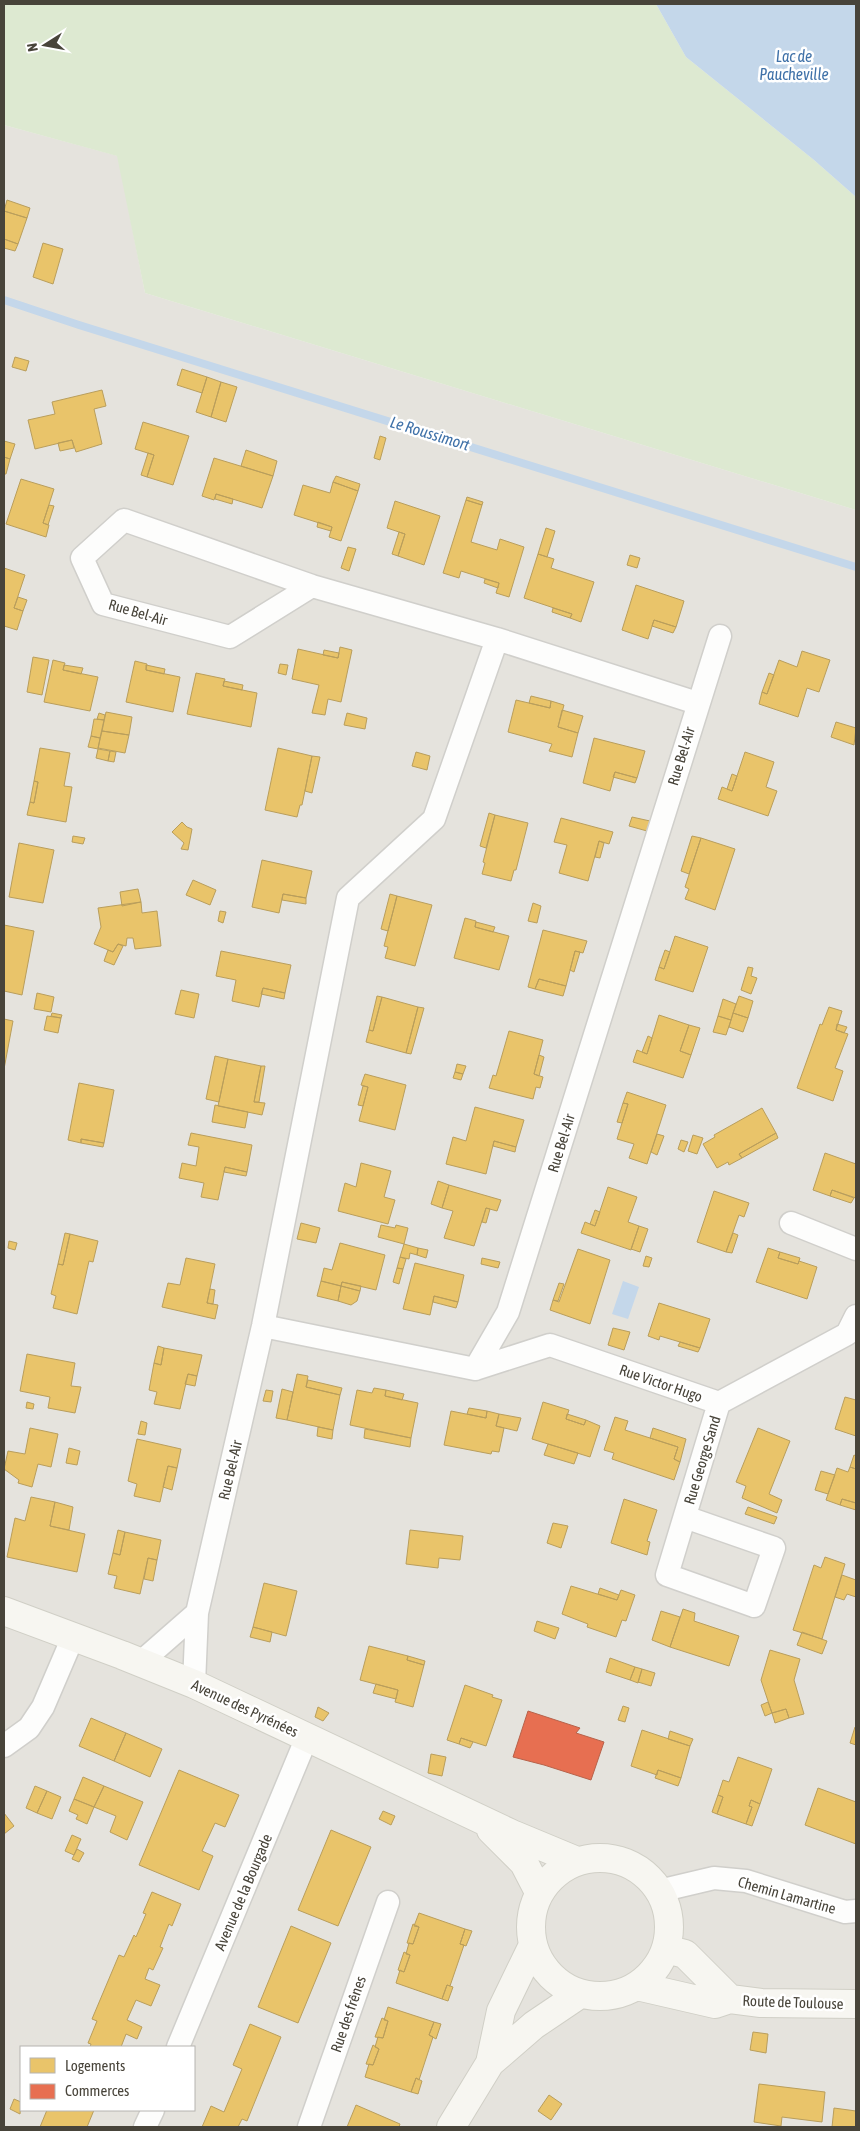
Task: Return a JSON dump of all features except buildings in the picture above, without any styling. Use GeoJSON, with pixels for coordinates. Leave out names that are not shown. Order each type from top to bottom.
{"type":"FeatureCollection","features":[{"type":"Feature","properties":{"kind":"main road","name":"Avenue des Pyrénées"},"geometry":{"type":"LineString","coordinates":[[4,1611],[142,1662],[194,1684],[541,1847],[577,1861]]}},
{"type":"Feature","properties":{"kind":"main road","name":"Avenue des Pyrénées"},"geometry":{"type":"LineString","coordinates":[[480,1818],[524,1864],[539,1892]]}},
{"type":"Feature","properties":{"kind":"main road"},"geometry":{"type":"LineString","coordinates":[[610,1858],[633,1866],[659,1891],[668,1912],[669,1924],[666,1948],[654,1970],[637,1986],[604,1996],[580,1994],[560,1984],[543,1967],[532,1945],[531,1915],[539,1892],[556,1873],[577,1861],[610,1858]]}},
{"type":"Feature","properties":{"kind":"main road"},"geometry":{"type":"LineString","coordinates":[[490,2063],[501,2011],[532,1945]]}},
{"type":"Feature","properties":{"kind":"main road"},"geometry":{"type":"LineString","coordinates":[[666,1948],[685,1954],[730,1999]]}},
{"type":"Feature","properties":{"kind":"main road","name":"Route de Toulouse"},"geometry":{"type":"LineString","coordinates":[[637,1986],[715,2004],[730,1999],[761,2003],[856,2004]]}},
{"type":"Feature","properties":{"kind":"main road"},"geometry":{"type":"LineString","coordinates":[[451,2127],[490,2063],[534,2026],[580,1994]]}},
{"type":"Feature","properties":{"kind":"street","name":"Rue Bel-Air"},"geometry":{"type":"LineString","coordinates":[[312,586],[230,637],[103,604],[82,558],[124,520],[312,586],[497,639],[697,704]]}},
{"type":"Feature","properties":{"kind":"street","name":"Rue Bel-Air"},"geometry":{"type":"LineString","coordinates":[[475,1369],[508,1312],[697,704],[720,636]]}},
{"type":"Feature","properties":{"kind":"street","name":"Rue Bel-Air"},"geometry":{"type":"LineString","coordinates":[[194,1684],[197,1613],[263,1326],[348,898],[434,819],[497,639]]}},
{"type":"Feature","properties":{"kind":"street"},"geometry":{"type":"LineString","coordinates":[[791,1223],[856,1249]]}},
{"type":"Feature","properties":{"kind":"street","name":"Rue Victor Hugo"},"geometry":{"type":"LineString","coordinates":[[475,1369],[550,1345],[719,1403],[847,1334],[856,1316]]}},
{"type":"Feature","properties":{"kind":"street"},"geometry":{"type":"LineString","coordinates":[[263,1326],[475,1369]]}},
{"type":"Feature","properties":{"kind":"street","name":"Rue George Sand"},"geometry":{"type":"LineString","coordinates":[[685,1517],[774,1548],[754,1606],[667,1575],[719,1403]]}},
{"type":"Feature","properties":{"kind":"street"},"geometry":{"type":"LineString","coordinates":[[142,1662],[197,1613]]}},
{"type":"Feature","properties":{"kind":"street"},"geometry":{"type":"LineString","coordinates":[[4,1746],[29,1728],[43,1707],[73,1637]]}},
{"type":"Feature","properties":{"kind":"street","name":"Avenue de la Bourgade"},"geometry":{"type":"LineString","coordinates":[[178,2046],[307,1737]]}},
{"type":"Feature","properties":{"kind":"street","name":"Chemin Lamartine"},"geometry":{"type":"LineString","coordinates":[[659,1891],[714,1878],[746,1880],[845,1912],[856,1911]]}},
{"type":"Feature","properties":{"kind":"street","name":"Rue des frênes"},"geometry":{"type":"LineString","coordinates":[[308,2127],[388,1902]]}},
{"type":"Feature","properties":{"kind":"street"},"geometry":{"type":"LineString","coordinates":[[145,2127],[152,2111]]}},
{"type":"Feature","properties":{"kind":"shaded area"},"geometry":{"type":"Polygon","coordinates":[[[4,125],[118,156],[145,293],[856,510],[856,2127],[4,2127],[4,125]]]}},
{"type":"Feature","properties":{"kind":"green space"},"geometry":{"type":"Polygon","coordinates":[[[4,4],[656,4],[686,57],[814,160],[856,197],[856,510],[145,293],[117,156],[4,125],[4,4]]]}},
{"type":"Feature","properties":{"kind":"water","name":"Lac de Paucheville"},"geometry":{"type":"Polygon","coordinates":[[[656,4],[856,4],[856,197],[814,160],[686,57],[656,4]]]}},
{"type":"Feature","properties":{"kind":"water"},"geometry":{"type":"Polygon","coordinates":[[[623,1281],[639,1287],[628,1319],[612,1314],[623,1281]]]}},
{"type":"Feature","properties":{"kind":"waterway","name":"Le Roussimort"},"geometry":{"type":"LineString","coordinates":[[4,300],[856,567]]}}]}
